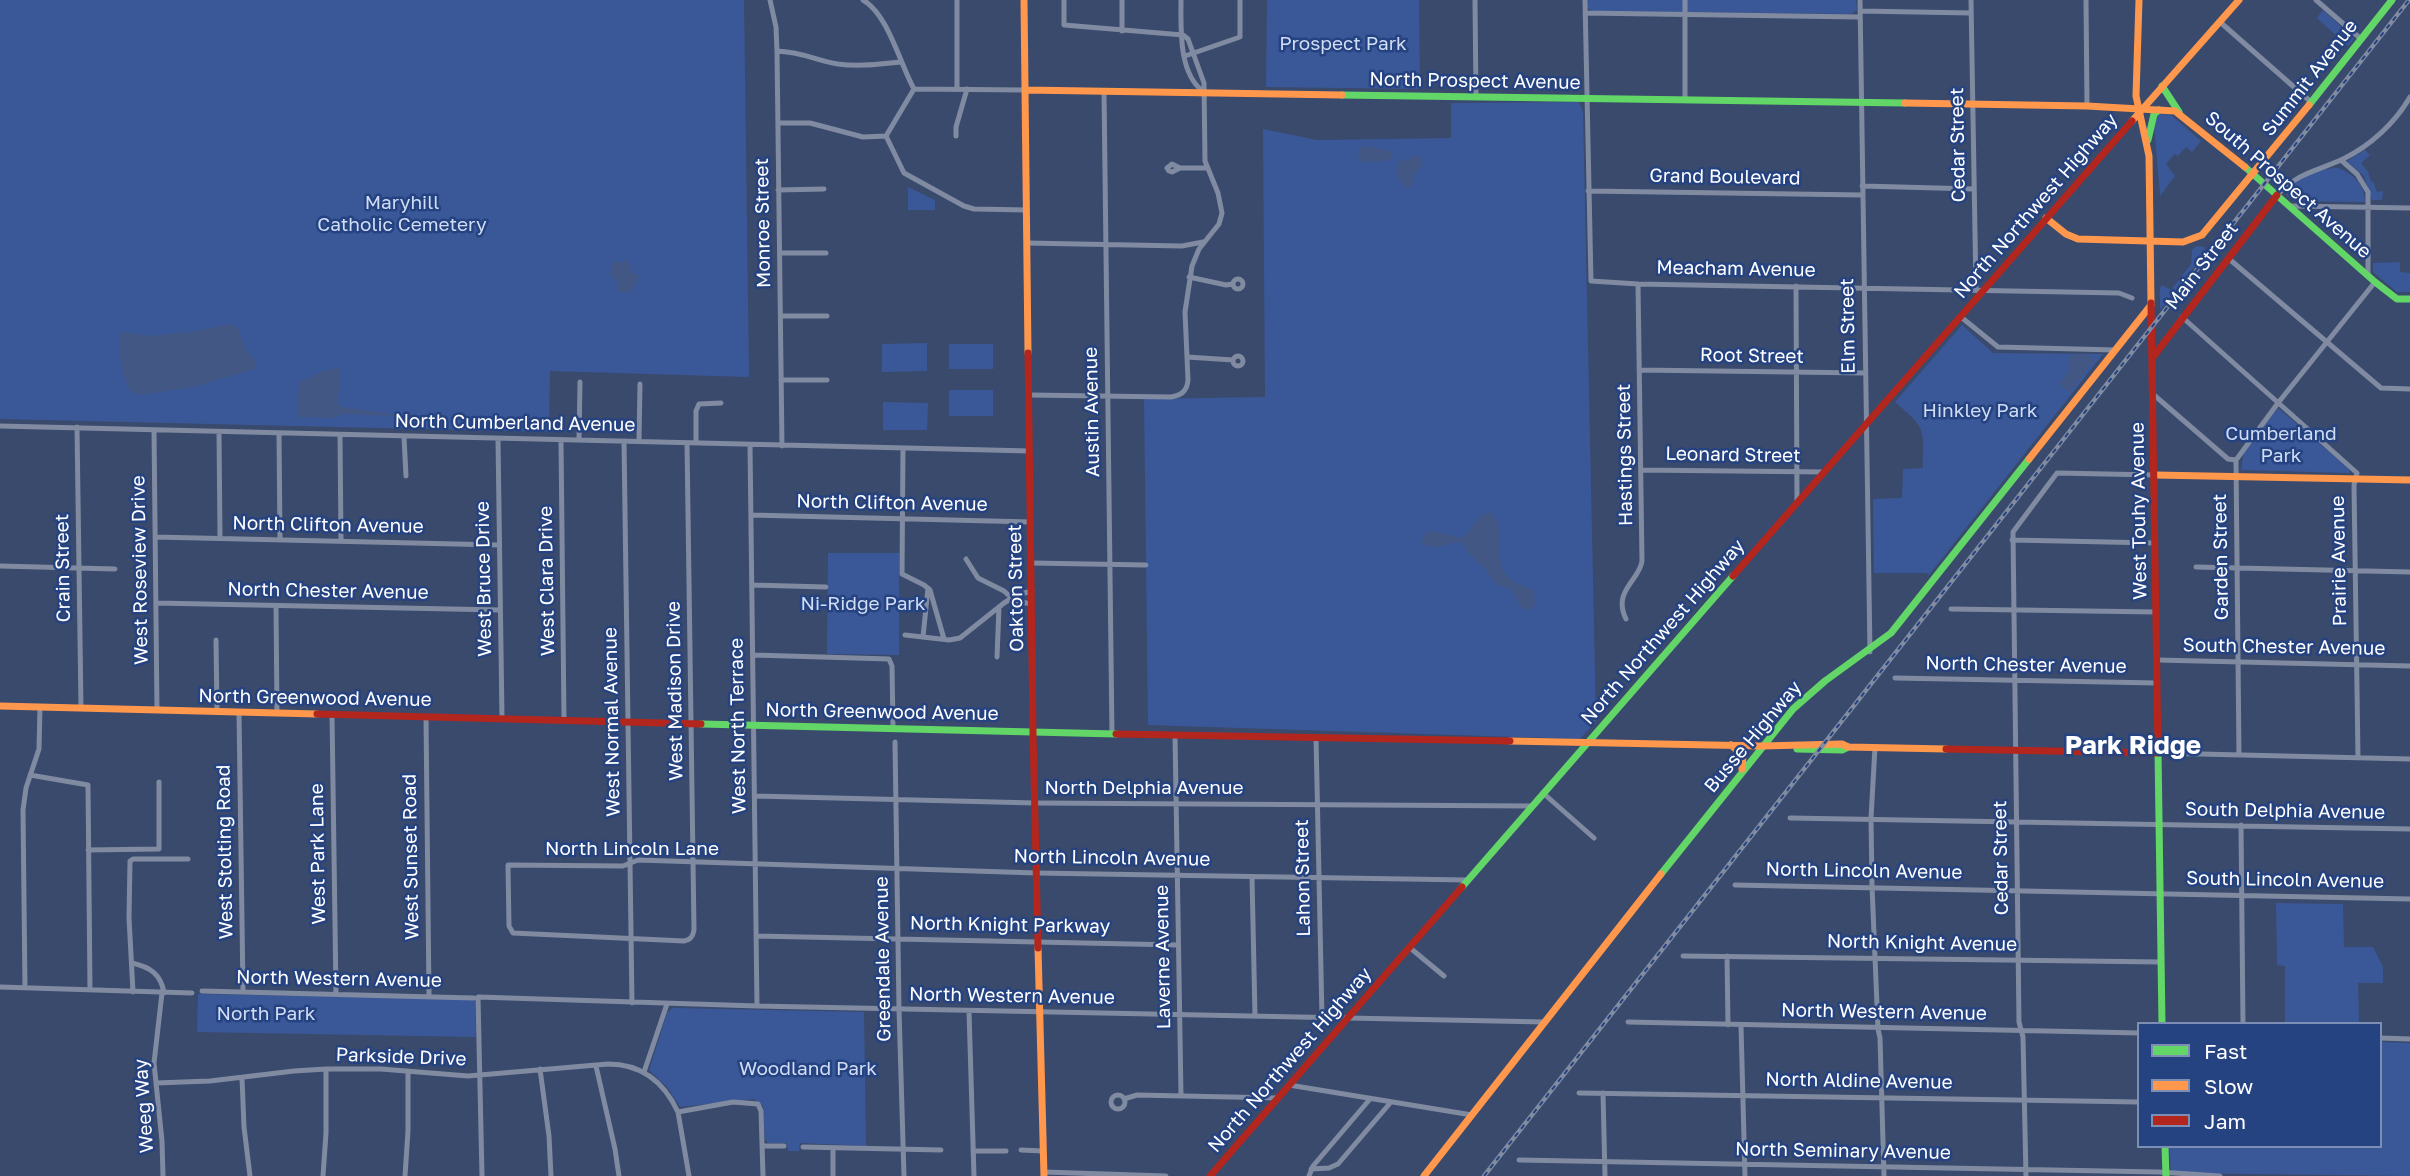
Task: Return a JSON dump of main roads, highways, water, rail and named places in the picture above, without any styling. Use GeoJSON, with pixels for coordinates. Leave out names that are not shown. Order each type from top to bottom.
{"type":"FeatureCollection","features":[{"type":"Feature","properties":{"kind":"main road","name":"Oakton Street"},"geometry":{"type":"LineString","coordinates":[[1024,0],[1033,732],[1044,1174]]}},
{"type":"Feature","properties":{"kind":"main road","name":"West Touhy Avenue"},"geometry":{"type":"LineString","coordinates":[[2139,0],[2136,96],[2147,144],[2154,395],[2162,1022]]}},
{"type":"Feature","properties":{"kind":"main road","name":"North Northwest Highway"},"geometry":{"type":"LineString","coordinates":[[1210,1176],[1961,317],[1980,290],[2239,0]]}},
{"type":"Feature","properties":{"kind":"main road","name":"Summit Avenue"},"geometry":{"type":"LineString","coordinates":[[2046,218],[2066,234],[2078,239],[2183,242],[2197,239],[2253,175],[2392,0]]}},
{"type":"Feature","properties":{"kind":"main road"},"geometry":{"type":"LineString","coordinates":[[2162,86],[2179,112]]}},
{"type":"Feature","properties":{"kind":"main road","name":"North Prospect Avenue"},"geometry":{"type":"LineString","coordinates":[[1025,90],[2087,106],[2140,110]]}},
{"type":"Feature","properties":{"kind":"main road","name":"South Prospect Avenue"},"geometry":{"type":"LineString","coordinates":[[2140,110],[2179,112],[2291,206],[2375,282],[2397,299],[2410,299]]}},
{"type":"Feature","properties":{"kind":"main road"},"geometry":{"type":"LineString","coordinates":[[2147,144],[2152,119],[2159,110]]}},
{"type":"Feature","properties":{"kind":"main road","name":"Main Street"},"geometry":{"type":"LineString","coordinates":[[2152,357],[2277,195]]}},
{"type":"Feature","properties":{"kind":"main road","name":"Busse Highway"},"geometry":{"type":"LineString","coordinates":[[1424,1176],[1781,722],[1817,687],[1870,652],[1891,633],[2151,305]]}},
{"type":"Feature","properties":{"kind":"main road"},"geometry":{"type":"LineString","coordinates":[[2155,475],[2410,480]]}},
{"type":"Feature","properties":{"kind":"main road","name":"North Greenwood Avenue"},"geometry":{"type":"LineString","coordinates":[[0,706],[1112,734],[1762,746],[1842,744],[1849,747],[2158,753]]}},
{"type":"Feature","properties":{"kind":"main road"},"geometry":{"type":"LineString","coordinates":[[1781,722],[1778,737],[1785,744]]}},
{"type":"Feature","properties":{"kind":"main road"},"geometry":{"type":"LineString","coordinates":[[1731,745],[1744,756],[1742,772]]}},
{"type":"Feature","properties":{"kind":"main road","name":"North Greenwood Avenue"},"geometry":{"type":"LineString","coordinates":[[1762,746],[1842,750],[1849,747]]}},
{"type":"Feature","properties":{"kind":"main road"},"geometry":{"type":"LineString","coordinates":[[2165,1148],[2166,1175]]}},
{"type":"Feature","properties":{"kind":"railway"},"geometry":{"type":"LineString","coordinates":[[1484,1176],[2409,0]]}},
{"type":"Feature","properties":{"kind":"district","name":"Park Ridge"},"geometry":{"type":"Point","coordinates":[2133,746]}},
{"type":"Feature","properties":{"kind":"park label","name":"Prospect Park"},"geometry":{"type":"Point","coordinates":[1343,44]}},
{"type":"Feature","properties":{"kind":"park label","name":"Maryhill Catholic Cemetery"},"geometry":{"type":"Point","coordinates":[402,214]}},
{"type":"Feature","properties":{"kind":"park label","name":"Hinkley Park"},"geometry":{"type":"Point","coordinates":[1980,411]}},
{"type":"Feature","properties":{"kind":"park label","name":"Cumberland Park"},"geometry":{"type":"Point","coordinates":[2281,445]}},
{"type":"Feature","properties":{"kind":"park label","name":"Ni-Ridge Park"},"geometry":{"type":"Point","coordinates":[863,604]}},
{"type":"Feature","properties":{"kind":"park label","name":"North Park"},"geometry":{"type":"Point","coordinates":[266,1014]}},
{"type":"Feature","properties":{"kind":"park label","name":"Woodland Park"},"geometry":{"type":"Point","coordinates":[808,1069]}}]}
